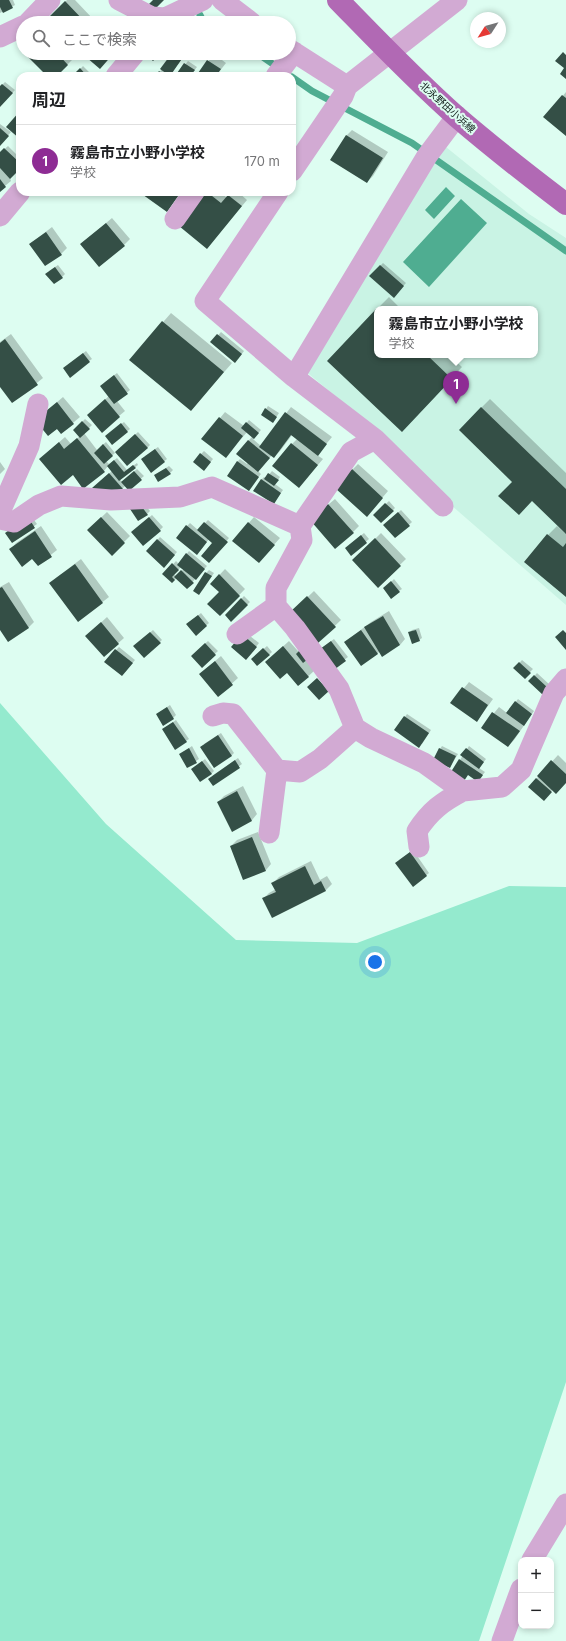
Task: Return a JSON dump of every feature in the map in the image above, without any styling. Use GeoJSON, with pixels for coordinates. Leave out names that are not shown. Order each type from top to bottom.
{"type":"FeatureCollection","features":[{"type":"Feature","properties":{"kind":"main road","name":"北永野田小浜線"},"geometry":{"type":"LineString","coordinates":[[338,0],[389,52],[457,116],[512,163],[566,204]]}},
{"type":"Feature","properties":{"kind":"street"},"geometry":{"type":"LineString","coordinates":[[35,16],[50,0]]}},
{"type":"Feature","properties":{"kind":"street"},"geometry":{"type":"LineString","coordinates":[[119,0],[150,16]]}},
{"type":"Feature","properties":{"kind":"street"},"geometry":{"type":"LineString","coordinates":[[222,0],[243,16]]}},
{"type":"Feature","properties":{"kind":"street"},"geometry":{"type":"LineString","coordinates":[[296,165],[345,91],[389,52],[457,0]]}},
{"type":"Feature","properties":{"kind":"street"},"geometry":{"type":"LineString","coordinates":[[169,16],[201,1]]}},
{"type":"Feature","properties":{"kind":"street"},"geometry":{"type":"LineString","coordinates":[[0,37],[16,29]]}},
{"type":"Feature","properties":{"kind":"street"},"geometry":{"type":"LineString","coordinates":[[296,57],[345,91]]}},
{"type":"Feature","properties":{"kind":"street"},"geometry":{"type":"LineString","coordinates":[[119,72],[129,60]]}},
{"type":"Feature","properties":{"kind":"street"},"geometry":{"type":"LineString","coordinates":[[279,72],[286,60]]}},
{"type":"Feature","properties":{"kind":"street"},"geometry":{"type":"LineString","coordinates":[[294,377],[432,148],[457,116]]}},
{"type":"Feature","properties":{"kind":"street"},"geometry":{"type":"LineString","coordinates":[[0,216],[17,196]]}},
{"type":"Feature","properties":{"kind":"street"},"geometry":{"type":"LineString","coordinates":[[175,219],[191,196]]}},
{"type":"Feature","properties":{"kind":"street"},"geometry":{"type":"LineString","coordinates":[[275,196],[205,301],[294,377],[375,439],[443,506]]}},
{"type":"Feature","properties":{"kind":"street"},"geometry":{"type":"LineString","coordinates":[[0,512],[29,446],[38,404]]}},
{"type":"Feature","properties":{"kind":"street"},"geometry":{"type":"LineString","coordinates":[[375,439],[352,452],[300,526],[302,540],[276,588],[276,606],[295,628],[339,689],[355,728],[371,738],[424,763],[463,791]]}},
{"type":"Feature","properties":{"kind":"street"},"geometry":{"type":"LineString","coordinates":[[0,519],[14,522],[39,505],[61,496],[111,500],[180,497],[212,487],[300,526]]}},
{"type":"Feature","properties":{"kind":"street"},"geometry":{"type":"LineString","coordinates":[[237,634],[276,606]]}},
{"type":"Feature","properties":{"kind":"street"},"geometry":{"type":"LineString","coordinates":[[419,847],[417,831],[426,818],[444,801],[463,791],[502,787],[521,770],[554,693],[566,679]]}},
{"type":"Feature","properties":{"kind":"street"},"geometry":{"type":"LineString","coordinates":[[213,716],[223,713],[233,714],[277,770],[269,833]]}},
{"type":"Feature","properties":{"kind":"street"},"geometry":{"type":"LineString","coordinates":[[277,770],[300,772],[320,760],[355,728]]}},
{"type":"Feature","properties":{"kind":"street"},"geometry":{"type":"LineString","coordinates":[[534,1557],[566,1504]]}},
{"type":"Feature","properties":{"kind":"street"},"geometry":{"type":"LineString","coordinates":[[502,1641],[520,1593]]}},
{"type":"Feature","properties":{"kind":"shaded area"},"geometry":{"type":"Polygon","coordinates":[[[441,143],[529,214],[566,238],[566,605],[382,445],[386,438],[304,370],[441,143]]]}},
{"type":"Feature","properties":{"kind":"shaded area"},"geometry":{"type":"Polygon","coordinates":[[[446,187],[455,196],[434,219],[425,210],[446,187]]]}},
{"type":"Feature","properties":{"kind":"shaded area"},"geometry":{"type":"Polygon","coordinates":[[[461,199],[487,223],[429,287],[403,262],[461,199]]]}},
{"type":"Feature","properties":{"kind":"shaded area"},"geometry":{"type":"Polygon","coordinates":[[[0,703],[106,824],[236,940],[357,943],[509,886],[566,887],[566,1382],[479,1641],[0,1641],[0,703]]]}},
{"type":"Feature","properties":{"kind":"building"},"geometry":{"type":"Polygon","coordinates":[[[0,0],[9,0],[13,8],[3,13],[0,7],[0,0]]]}},
{"type":"Feature","properties":{"kind":"building"},"geometry":{"type":"Polygon","coordinates":[[[153,0],[164,0],[155,9],[149,4],[153,0]]]}},
{"type":"Feature","properties":{"kind":"building"},"geometry":{"type":"Polygon","coordinates":[[[65,1],[79,16],[50,16],[65,1]]]}},
{"type":"Feature","properties":{"kind":"building"},"geometry":{"type":"Polygon","coordinates":[[[563,52],[566,55],[566,79],[560,74],[564,68],[555,61],[563,52]]]}},
{"type":"Feature","properties":{"kind":"building"},"geometry":{"type":"Polygon","coordinates":[[[31,60],[63,60],[68,65],[61,72],[43,72],[31,60]]]}},
{"type":"Feature","properties":{"kind":"building"},"geometry":{"type":"Polygon","coordinates":[[[90,60],[108,60],[100,69],[90,60]]]}},
{"type":"Feature","properties":{"kind":"building"},"geometry":{"type":"Polygon","coordinates":[[[167,60],[181,60],[173,72],[164,72],[160,69],[167,60]]]}},
{"type":"Feature","properties":{"kind":"building"},"geometry":{"type":"Polygon","coordinates":[[[207,60],[221,69],[219,72],[199,72],[207,60]]]}},
{"type":"Feature","properties":{"kind":"building"},"geometry":{"type":"Polygon","coordinates":[[[184,63],[195,70],[193,72],[178,72],[184,63]]]}},
{"type":"Feature","properties":{"kind":"building"},"geometry":{"type":"Polygon","coordinates":[[[80,68],[84,72],[76,72],[80,68]]]}},
{"type":"Feature","properties":{"kind":"building"},"geometry":{"type":"Polygon","coordinates":[[[2,84],[13,93],[0,107],[0,86],[2,84]]]}},
{"type":"Feature","properties":{"kind":"building"},"geometry":{"type":"Polygon","coordinates":[[[562,95],[566,98],[566,136],[543,117],[562,95]]]}},
{"type":"Feature","properties":{"kind":"building"},"geometry":{"type":"Polygon","coordinates":[[[16,116],[16,136],[6,127],[16,116]]]}},
{"type":"Feature","properties":{"kind":"building"},"geometry":{"type":"Polygon","coordinates":[[[0,128],[9,136],[0,146],[0,128]]]}},
{"type":"Feature","properties":{"kind":"building"},"geometry":{"type":"Polygon","coordinates":[[[346,135],[383,158],[367,183],[330,160],[346,135]]]}},
{"type":"Feature","properties":{"kind":"building"},"geometry":{"type":"Polygon","coordinates":[[[4,148],[16,159],[16,173],[10,179],[0,168],[0,152],[4,148]]]}},
{"type":"Feature","properties":{"kind":"building"},"geometry":{"type":"Polygon","coordinates":[[[0,179],[6,187],[0,192],[0,179]]]}},
{"type":"Feature","properties":{"kind":"building"},"geometry":{"type":"Polygon","coordinates":[[[145,196],[178,196],[167,212],[145,196]]]}},
{"type":"Feature","properties":{"kind":"building"},"geometry":{"type":"Polygon","coordinates":[[[204,196],[212,196],[221,203],[227,196],[229,196],[242,206],[207,249],[179,226],[204,196]]]}},
{"type":"Feature","properties":{"kind":"building"},"geometry":{"type":"Polygon","coordinates":[[[106,223],[125,246],[99,267],[80,244],[106,223]]]}},
{"type":"Feature","properties":{"kind":"building"},"geometry":{"type":"Polygon","coordinates":[[[46,232],[62,255],[45,266],[29,244],[46,232]]]}},
{"type":"Feature","properties":{"kind":"building"},"geometry":{"type":"Polygon","coordinates":[[[380,265],[404,286],[394,298],[369,276],[380,265]]]}},
{"type":"Feature","properties":{"kind":"building"},"geometry":{"type":"Polygon","coordinates":[[[55,267],[63,278],[54,284],[45,274],[55,267]]]}},
{"type":"Feature","properties":{"kind":"building"},"geometry":{"type":"Polygon","coordinates":[[[374,311],[374,358],[430,358],[452,379],[402,432],[327,361],[374,311]]]}},
{"type":"Feature","properties":{"kind":"building"},"geometry":{"type":"Polygon","coordinates":[[[162,321],[224,372],[191,411],[129,360],[162,321]]]}},
{"type":"Feature","properties":{"kind":"building"},"geometry":{"type":"Polygon","coordinates":[[[217,334],[242,354],[235,363],[210,342],[217,334]]]}},
{"type":"Feature","properties":{"kind":"building"},"geometry":{"type":"Polygon","coordinates":[[[5,339],[38,385],[12,403],[0,387],[0,343],[5,339]]]}},
{"type":"Feature","properties":{"kind":"building"},"geometry":{"type":"Polygon","coordinates":[[[83,353],[90,362],[70,378],[63,368],[83,353]]]}},
{"type":"Feature","properties":{"kind":"building"},"geometry":{"type":"Polygon","coordinates":[[[114,375],[128,394],[114,404],[100,386],[114,375]]]}},
{"type":"Feature","properties":{"kind":"building"},"geometry":{"type":"Polygon","coordinates":[[[105,399],[120,417],[102,433],[87,415],[105,399]]]}},
{"type":"Feature","properties":{"kind":"building"},"geometry":{"type":"Polygon","coordinates":[[[57,402],[74,424],[61,434],[57,429],[48,436],[35,420],[57,402]]]}},
{"type":"Feature","properties":{"kind":"building"},"geometry":{"type":"Polygon","coordinates":[[[481,407],[566,489],[566,534],[532,501],[519,515],[498,496],[512,482],[459,430],[481,407]]]}},
{"type":"Feature","properties":{"kind":"building"},"geometry":{"type":"Polygon","coordinates":[[[265,408],[277,417],[273,423],[261,415],[265,408]]]}},
{"type":"Feature","properties":{"kind":"building"},"geometry":{"type":"Polygon","coordinates":[[[285,412],[327,444],[318,456],[291,435],[274,458],[259,447],[285,412]]]}},
{"type":"Feature","properties":{"kind":"building"},"geometry":{"type":"Polygon","coordinates":[[[219,417],[243,436],[226,458],[201,439],[219,417]]]}},
{"type":"Feature","properties":{"kind":"building"},"geometry":{"type":"Polygon","coordinates":[[[82,421],[90,429],[80,438],[73,430],[82,421]]]}},
{"type":"Feature","properties":{"kind":"building"},"geometry":{"type":"Polygon","coordinates":[[[246,422],[259,433],[254,439],[241,428],[246,422]]]}},
{"type":"Feature","properties":{"kind":"building"},"geometry":{"type":"Polygon","coordinates":[[[121,423],[128,432],[112,445],[105,436],[121,423]]]}},
{"type":"Feature","properties":{"kind":"building"},"geometry":{"type":"Polygon","coordinates":[[[135,434],[148,448],[127,466],[115,452],[135,434]]]}},
{"type":"Feature","properties":{"kind":"building"},"geometry":{"type":"Polygon","coordinates":[[[77,438],[105,472],[83,489],[73,475],[61,485],[39,459],[59,442],[64,449],[77,438]]]}},
{"type":"Feature","properties":{"kind":"building"},"geometry":{"type":"Polygon","coordinates":[[[248,440],[270,458],[258,472],[236,454],[248,440]]]}},
{"type":"Feature","properties":{"kind":"building"},"geometry":{"type":"Polygon","coordinates":[[[291,443],[318,465],[299,488],[272,466],[291,443]]]}},
{"type":"Feature","properties":{"kind":"building"},"geometry":{"type":"Polygon","coordinates":[[[103,444],[113,456],[104,464],[94,453],[103,444]]]}},
{"type":"Feature","properties":{"kind":"building"},"geometry":{"type":"Polygon","coordinates":[[[155,449],[165,462],[151,473],[141,459],[155,449]]]}},
{"type":"Feature","properties":{"kind":"building"},"geometry":{"type":"Polygon","coordinates":[[[200,453],[211,462],[204,471],[193,462],[200,453]]]}},
{"type":"Feature","properties":{"kind":"building"},"geometry":{"type":"Polygon","coordinates":[[[114,460],[124,472],[133,465],[136,468],[119,481],[107,466],[114,460]]]}},
{"type":"Feature","properties":{"kind":"building"},"geometry":{"type":"Polygon","coordinates":[[[237,461],[259,477],[249,491],[227,476],[237,461]]]}},
{"type":"Feature","properties":{"kind":"building"},"geometry":{"type":"Polygon","coordinates":[[[166,468],[171,474],[158,482],[154,475],[166,468]]]}},
{"type":"Feature","properties":{"kind":"building"},"geometry":{"type":"Polygon","coordinates":[[[352,469],[383,498],[367,517],[335,488],[352,469]]]}},
{"type":"Feature","properties":{"kind":"building"},"geometry":{"type":"Polygon","coordinates":[[[134,471],[142,480],[129,491],[121,482],[134,471]]]}},
{"type":"Feature","properties":{"kind":"building"},"geometry":{"type":"Polygon","coordinates":[[[109,473],[123,489],[97,494],[92,488],[109,473]]]}},
{"type":"Feature","properties":{"kind":"building"},"geometry":{"type":"Polygon","coordinates":[[[268,473],[279,480],[274,486],[264,479],[268,473]]]}},
{"type":"Feature","properties":{"kind":"building"},"geometry":{"type":"Polygon","coordinates":[[[261,479],[281,493],[274,504],[253,491],[261,479]]]}},
{"type":"Feature","properties":{"kind":"building"},"geometry":{"type":"Polygon","coordinates":[[[139,503],[148,515],[138,521],[130,509],[139,503]]]}},
{"type":"Feature","properties":{"kind":"building"},"geometry":{"type":"Polygon","coordinates":[[[385,503],[394,511],[381,523],[373,515],[385,503]]]}},
{"type":"Feature","properties":{"kind":"building"},"geometry":{"type":"Polygon","coordinates":[[[328,504],[354,533],[335,549],[310,520],[328,504]]]}},
{"type":"Feature","properties":{"kind":"building"},"geometry":{"type":"Polygon","coordinates":[[[398,512],[410,526],[395,538],[383,525],[398,512]]]}},
{"type":"Feature","properties":{"kind":"building"},"geometry":{"type":"Polygon","coordinates":[[[28,517],[35,528],[12,543],[5,533],[28,517]]]}},
{"type":"Feature","properties":{"kind":"building"},"geometry":{"type":"Polygon","coordinates":[[[101,517],[125,543],[112,556],[87,530],[101,517]]]}},
{"type":"Feature","properties":{"kind":"building"},"geometry":{"type":"Polygon","coordinates":[[[149,517],[161,531],[143,546],[131,532],[149,517]]]}},
{"type":"Feature","properties":{"kind":"building"},"geometry":{"type":"Polygon","coordinates":[[[204,522],[228,542],[209,563],[201,556],[212,543],[197,530],[204,522]]]}},
{"type":"Feature","properties":{"kind":"building"},"geometry":{"type":"Polygon","coordinates":[[[248,522],[275,545],[259,563],[232,541],[248,522]]]}},
{"type":"Feature","properties":{"kind":"building"},"geometry":{"type":"Polygon","coordinates":[[[186,525],[207,542],[197,555],[176,538],[186,525]]]}},
{"type":"Feature","properties":{"kind":"building"},"geometry":{"type":"Polygon","coordinates":[[[35,531],[52,557],[38,566],[32,559],[22,567],[9,549],[35,531]]]}},
{"type":"Feature","properties":{"kind":"building"},"geometry":{"type":"Polygon","coordinates":[[[547,534],[563,547],[566,543],[566,597],[524,562],[547,534]]]}},
{"type":"Feature","properties":{"kind":"building"},"geometry":{"type":"Polygon","coordinates":[[[361,535],[367,543],[351,556],[345,548],[361,535]]]}},
{"type":"Feature","properties":{"kind":"building"},"geometry":{"type":"Polygon","coordinates":[[[375,538],[401,566],[378,588],[352,560],[375,538]]]}},
{"type":"Feature","properties":{"kind":"building"},"geometry":{"type":"Polygon","coordinates":[[[157,539],[175,555],[164,568],[146,551],[157,539]]]}},
{"type":"Feature","properties":{"kind":"building"},"geometry":{"type":"Polygon","coordinates":[[[186,553],[205,569],[196,580],[177,565],[186,553]]]}},
{"type":"Feature","properties":{"kind":"building"},"geometry":{"type":"Polygon","coordinates":[[[172,563],[179,570],[172,577],[175,580],[172,583],[162,574],[172,563]]]}},
{"type":"Feature","properties":{"kind":"building"},"geometry":{"type":"Polygon","coordinates":[[[75,564],[103,603],[78,622],[49,583],[75,564]]]}},
{"type":"Feature","properties":{"kind":"building"},"geometry":{"type":"Polygon","coordinates":[[[181,570],[194,583],[187,589],[174,577],[181,570]]]}},
{"type":"Feature","properties":{"kind":"building"},"geometry":{"type":"Polygon","coordinates":[[[205,572],[212,576],[199,595],[193,591],[205,572]]]}},
{"type":"Feature","properties":{"kind":"building"},"geometry":{"type":"Polygon","coordinates":[[[219,574],[240,596],[220,616],[207,604],[219,592],[210,584],[219,574]]]}},
{"type":"Feature","properties":{"kind":"building"},"geometry":{"type":"Polygon","coordinates":[[[391,581],[400,592],[391,599],[383,588],[391,581]]]}},
{"type":"Feature","properties":{"kind":"building"},"geometry":{"type":"Polygon","coordinates":[[[2,587],[29,628],[8,642],[0,630],[0,588],[2,587]]]}},
{"type":"Feature","properties":{"kind":"building"},"geometry":{"type":"Polygon","coordinates":[[[307,596],[336,627],[318,643],[289,613],[307,596]]]}},
{"type":"Feature","properties":{"kind":"building"},"geometry":{"type":"Polygon","coordinates":[[[241,598],[248,605],[231,622],[225,615],[241,598]]]}},
{"type":"Feature","properties":{"kind":"building"},"geometry":{"type":"Polygon","coordinates":[[[198,615],[207,626],[196,636],[186,624],[198,615]]]}},
{"type":"Feature","properties":{"kind":"building"},"geometry":{"type":"Polygon","coordinates":[[[383,616],[400,645],[382,657],[364,627],[383,616]]]}},
{"type":"Feature","properties":{"kind":"building"},"geometry":{"type":"Polygon","coordinates":[[[101,622],[119,644],[104,657],[85,636],[101,622]]]}},
{"type":"Feature","properties":{"kind":"building"},"geometry":{"type":"Polygon","coordinates":[[[361,630],[378,654],[361,666],[344,642],[361,630]]]}},
{"type":"Feature","properties":{"kind":"building"},"geometry":{"type":"Polygon","coordinates":[[[416,630],[420,641],[412,644],[408,632],[416,630]]]}},
{"type":"Feature","properties":{"kind":"building"},"geometry":{"type":"Polygon","coordinates":[[[563,630],[566,633],[566,650],[555,637],[563,630]]]}},
{"type":"Feature","properties":{"kind":"building"},"geometry":{"type":"Polygon","coordinates":[[[150,632],[161,643],[144,658],[133,646],[150,632]]]}},
{"type":"Feature","properties":{"kind":"building"},"geometry":{"type":"Polygon","coordinates":[[[242,634],[257,647],[246,660],[231,647],[242,634]]]}},
{"type":"Feature","properties":{"kind":"building"},"geometry":{"type":"Polygon","coordinates":[[[331,641],[346,661],[331,672],[316,652],[331,641]]]}},
{"type":"Feature","properties":{"kind":"building"},"geometry":{"type":"Polygon","coordinates":[[[205,643],[216,655],[202,668],[191,656],[205,643]]]}},
{"type":"Feature","properties":{"kind":"building"},"geometry":{"type":"Polygon","coordinates":[[[283,646],[309,677],[298,686],[287,673],[280,679],[265,662],[283,646]]]}},
{"type":"Feature","properties":{"kind":"building"},"geometry":{"type":"Polygon","coordinates":[[[263,648],[270,655],[257,666],[251,659],[263,648]]]}},
{"type":"Feature","properties":{"kind":"building"},"geometry":{"type":"Polygon","coordinates":[[[115,649],[133,663],[122,676],[104,662],[115,649]]]}},
{"type":"Feature","properties":{"kind":"building"},"geometry":{"type":"Polygon","coordinates":[[[300,650],[308,659],[303,663],[296,654],[300,650]]]}},
{"type":"Feature","properties":{"kind":"building"},"geometry":{"type":"Polygon","coordinates":[[[215,661],[233,685],[218,697],[199,674],[215,661]]]}},
{"type":"Feature","properties":{"kind":"building"},"geometry":{"type":"Polygon","coordinates":[[[519,662],[531,673],[525,679],[513,668],[519,662]]]}},
{"type":"Feature","properties":{"kind":"building"},"geometry":{"type":"Polygon","coordinates":[[[534,675],[548,688],[543,695],[528,681],[534,675]]]}},
{"type":"Feature","properties":{"kind":"building"},"geometry":{"type":"Polygon","coordinates":[[[317,678],[329,691],[319,700],[307,687],[317,678]]]}},
{"type":"Feature","properties":{"kind":"building"},"geometry":{"type":"Polygon","coordinates":[[[462,687],[488,705],[477,722],[450,703],[462,687]]]}},
{"type":"Feature","properties":{"kind":"building"},"geometry":{"type":"Polygon","coordinates":[[[515,701],[532,714],[524,726],[506,713],[515,701]]]}},
{"type":"Feature","properties":{"kind":"building"},"geometry":{"type":"Polygon","coordinates":[[[167,707],[174,719],[163,726],[156,714],[167,707]]]}},
{"type":"Feature","properties":{"kind":"building"},"geometry":{"type":"Polygon","coordinates":[[[492,712],[520,731],[508,747],[481,728],[492,712]]]}},
{"type":"Feature","properties":{"kind":"building"},"geometry":{"type":"Polygon","coordinates":[[[404,716],[429,733],[419,748],[394,730],[404,716]]]}},
{"type":"Feature","properties":{"kind":"building"},"geometry":{"type":"Polygon","coordinates":[[[173,722],[187,742],[175,750],[162,729],[173,722]]]}},
{"type":"Feature","properties":{"kind":"building"},"geometry":{"type":"Polygon","coordinates":[[[218,735],[232,756],[214,768],[200,747],[218,735]]]}},
{"type":"Feature","properties":{"kind":"building"},"geometry":{"type":"Polygon","coordinates":[[[189,748],[197,763],[187,768],[179,754],[189,748]]]}},
{"type":"Feature","properties":{"kind":"building"},"geometry":{"type":"Polygon","coordinates":[[[439,748],[456,756],[450,768],[433,760],[439,748]]]}},
{"type":"Feature","properties":{"kind":"building"},"geometry":{"type":"Polygon","coordinates":[[[466,748],[484,762],[479,769],[460,755],[466,748]]]}},
{"type":"Feature","properties":{"kind":"building"},"geometry":{"type":"Polygon","coordinates":[[[459,759],[483,775],[478,782],[468,775],[462,784],[449,775],[459,759]]]}},
{"type":"Feature","properties":{"kind":"building"},"geometry":{"type":"Polygon","coordinates":[[[235,760],[240,768],[213,786],[208,779],[235,760]]]}},
{"type":"Feature","properties":{"kind":"building"},"geometry":{"type":"Polygon","coordinates":[[[551,760],[566,774],[566,783],[556,794],[537,776],[551,760]]]}},
{"type":"Feature","properties":{"kind":"building"},"geometry":{"type":"Polygon","coordinates":[[[202,761],[212,774],[200,782],[191,769],[202,761]]]}},
{"type":"Feature","properties":{"kind":"building"},"geometry":{"type":"Polygon","coordinates":[[[536,778],[552,792],[544,801],[528,787],[536,778]]]}},
{"type":"Feature","properties":{"kind":"building"},"geometry":{"type":"Polygon","coordinates":[[[237,791],[252,821],[232,832],[217,802],[237,791]]]}},
{"type":"Feature","properties":{"kind":"building"},"geometry":{"type":"Polygon","coordinates":[[[252,837],[266,871],[243,880],[230,846],[252,837]]]}},
{"type":"Feature","properties":{"kind":"building"},"geometry":{"type":"Polygon","coordinates":[[[410,852],[427,876],[413,887],[395,863],[410,852]]]}},
{"type":"Feature","properties":{"kind":"building"},"geometry":{"type":"Polygon","coordinates":[[[305,866],[314,885],[321,881],[326,891],[272,918],[262,898],[276,892],[271,883],[305,866]]]}},
{"type":"Feature","properties":{"kind":"waterway"},"geometry":{"type":"LineString","coordinates":[[267,60],[280,69]]}},
{"type":"Feature","properties":{"kind":"waterway"},"geometry":{"type":"LineString","coordinates":[[296,80],[312,91],[412,143],[566,251]]}},
{"type":"Feature","properties":{"kind":"place","name":"霧島市立小野小学校"},"geometry":{"type":"Point","coordinates":[456,404]}}]}
